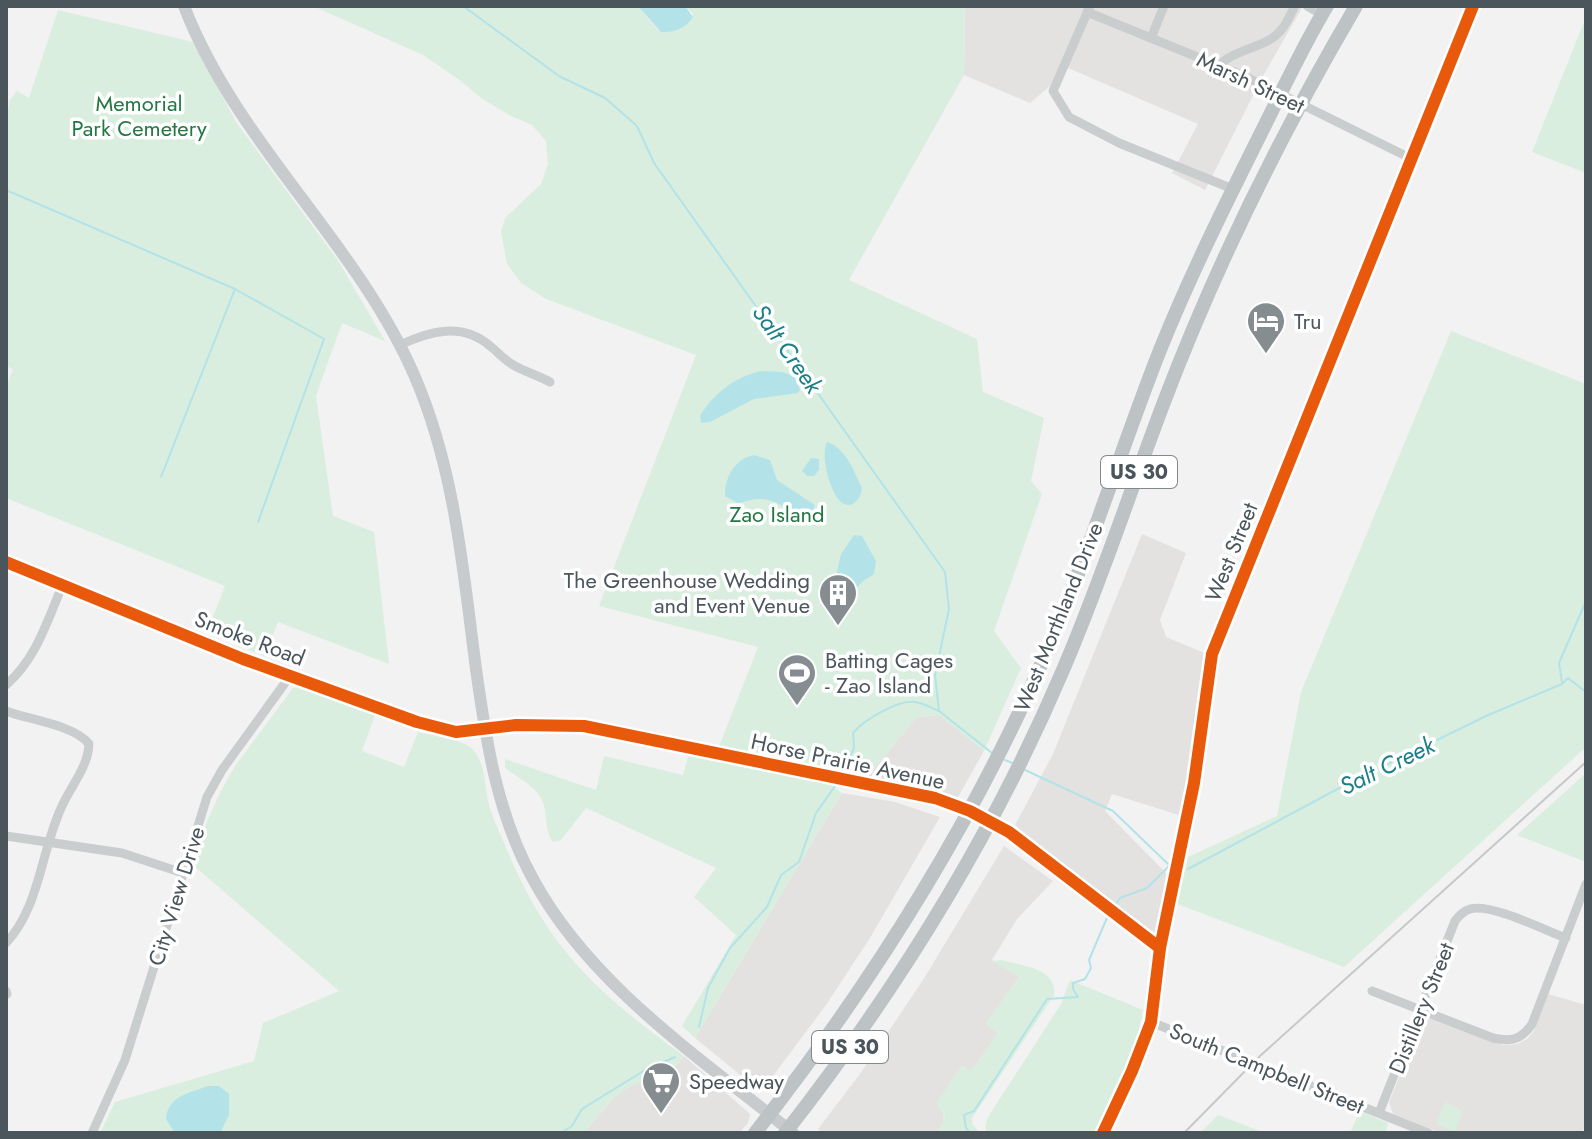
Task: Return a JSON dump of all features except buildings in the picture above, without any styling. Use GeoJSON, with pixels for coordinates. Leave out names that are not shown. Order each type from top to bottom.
{"type":"FeatureCollection","features":[{"type":"Feature","properties":{"kind":"highway","name":"West Morthland Drive"},"geometry":{"type":"LineString","coordinates":[[789,1132],[891,989],[959,881],[992,821],[1063,670],[1165,400],[1228,251],[1301,104],[1356,6]]}},
{"type":"Feature","properties":{"kind":"highway","name":"West Morthland Drive"},"geometry":{"type":"LineString","coordinates":[[769,1114],[817,1053],[885,954],[936,873],[997,760],[1058,625],[1160,351],[1233,189],[1324,10]]}},
{"type":"Feature","properties":{"kind":"highway","name":"US 30"},"geometry":{"type":"LineString","coordinates":[[755,1133],[769,1114]]}},
{"type":"Feature","properties":{"kind":"main road"},"geometry":{"type":"LineString","coordinates":[[184,6],[217,73],[244,118],[357,272],[400,345],[439,441],[456,516],[485,729],[497,787],[511,833],[533,880],[578,944],[620,989],[789,1132]]}},
{"type":"Feature","properties":{"kind":"street"},"geometry":{"type":"LineString","coordinates":[[1151,38],[1164,6]]}},
{"type":"Feature","properties":{"kind":"street"},"geometry":{"type":"LineString","coordinates":[[1219,66],[1224,60],[1261,44],[1281,31],[1295,6]]}},
{"type":"Feature","properties":{"kind":"street"},"geometry":{"type":"LineString","coordinates":[[1307,6],[1324,10]]}},
{"type":"Feature","properties":{"kind":"street","name":"West Street"},"geometry":{"type":"LineString","coordinates":[[1103,1133],[1151,1022],[1160,948],[1194,783],[1212,654],[1473,6]]}},
{"type":"Feature","properties":{"kind":"street"},"geometry":{"type":"LineString","coordinates":[[1089,9],[1053,91],[1069,117],[1119,143],[1233,189]]}},
{"type":"Feature","properties":{"kind":"street","name":"Marsh Street"},"geometry":{"type":"LineString","coordinates":[[1089,9],[1281,94],[1412,159]]}},
{"type":"Feature","properties":{"kind":"street"},"geometry":{"type":"LineString","coordinates":[[400,345],[440,330],[457,331],[475,336],[515,366],[550,382]]}},
{"type":"Feature","properties":{"kind":"street","name":"Smoke Road"},"geometry":{"type":"LineString","coordinates":[[6,562],[243,659],[417,722],[456,732],[485,729]]}},
{"type":"Feature","properties":{"kind":"street"},"geometry":{"type":"LineString","coordinates":[[6,685],[28,663],[36,649],[63,584]]}},
{"type":"Feature","properties":{"kind":"street","name":"City View Drive"},"geometry":{"type":"LineString","coordinates":[[92,1133],[125,1060],[201,812],[214,783],[290,676]]}},
{"type":"Feature","properties":{"kind":"street"},"geometry":{"type":"LineString","coordinates":[[6,711],[71,731],[83,736],[89,744],[89,757],[65,797],[47,841],[27,912],[18,930],[6,943]]}},
{"type":"Feature","properties":{"kind":"street","name":"Horse Prairie Avenue"},"geometry":{"type":"LineString","coordinates":[[485,729],[516,725],[584,726],[935,798],[992,821],[1160,948]]}},
{"type":"Feature","properties":{"kind":"street"},"geometry":{"type":"LineString","coordinates":[[6,836],[122,853],[183,873]]}},
{"type":"Feature","properties":{"kind":"street"},"geometry":{"type":"LineString","coordinates":[[1372,991],[1493,1038],[1516,1040],[1532,1024],[1586,884]]}},
{"type":"Feature","properties":{"kind":"street","name":"Distillery Street"},"geometry":{"type":"LineString","coordinates":[[1379,1113],[1455,921],[1470,909],[1492,910],[1566,938]]}},
{"type":"Feature","properties":{"kind":"street","name":"South Campbell Street"},"geometry":{"type":"LineString","coordinates":[[1151,1022],[1428,1133]]}},
{"type":"Feature","properties":{"kind":"shaded area"},"geometry":{"type":"Polygon","coordinates":[[[965,6],[1303,6],[1205,190],[1172,173],[1198,124],[1061,65],[1050,86],[1030,103],[964,75],[965,6]]]}},
{"type":"Feature","properties":{"kind":"shaded area"},"geometry":{"type":"Polygon","coordinates":[[[1142,534],[1186,553],[1160,620],[1166,637],[1207,654],[1198,729],[1182,816],[1112,794],[1105,811],[1170,877],[1160,928],[1153,932],[1096,892],[1015,825],[1053,754],[1142,534]]]}},
{"type":"Feature","properties":{"kind":"shaded area"},"geometry":{"type":"Polygon","coordinates":[[[940,715],[984,751],[958,797],[865,779],[917,717],[940,715]]]}},
{"type":"Feature","properties":{"kind":"shaded area"},"geometry":{"type":"Polygon","coordinates":[[[842,793],[895,802],[940,817],[870,938],[826,1005],[761,1092],[695,1038],[842,793]]]}},
{"type":"Feature","properties":{"kind":"shaded area"},"geometry":{"type":"Polygon","coordinates":[[[1004,846],[1053,881],[1017,919],[992,960],[1019,977],[986,1024],[998,1033],[971,1072],[962,1066],[937,1133],[823,1133],[818,1129],[860,1074],[923,980],[1004,846]]]}},
{"type":"Feature","properties":{"kind":"shaded area"},"geometry":{"type":"Polygon","coordinates":[[[1548,994],[1586,1005],[1586,1124],[1582,1133],[1440,1133],[1393,1114],[1389,1102],[1425,1015],[1503,1045],[1518,1044],[1533,1032],[1548,994]]]}},
{"type":"Feature","properties":{"kind":"shaded area"},"geometry":{"type":"Polygon","coordinates":[[[684,1056],[750,1114],[748,1123],[739,1133],[584,1133],[619,1091],[642,1080],[666,1077],[684,1056]]]}},
{"type":"Feature","properties":{"kind":"green space","name":"Zao Island"},"geometry":{"type":"Polygon","coordinates":[[[313,6],[638,6],[658,30],[690,22],[693,14],[685,6],[965,6],[964,75],[849,280],[977,339],[983,392],[1044,418],[1031,481],[1042,494],[994,631],[1021,668],[984,751],[939,715],[917,717],[865,779],[718,749],[758,647],[599,606],[696,355],[546,299],[521,283],[507,264],[501,232],[505,218],[541,184],[548,164],[546,141],[532,125],[481,98],[423,55],[313,6]]]}},
{"type":"Feature","properties":{"kind":"green space","name":"Memorial Park Cemetery"},"geometry":{"type":"Polygon","coordinates":[[[58,10],[193,42],[236,122],[339,262],[385,341],[342,323],[316,396],[333,516],[374,532],[389,664],[278,622],[264,656],[207,632],[225,586],[6,498],[6,387],[13,369],[6,366],[6,122],[10,100],[17,91],[29,98],[58,10]]]}},
{"type":"Feature","properties":{"kind":"green space"},"geometry":{"type":"Polygon","coordinates":[[[1586,17],[1586,173],[1532,152],[1586,17]]]}},
{"type":"Feature","properties":{"kind":"green space"},"geometry":{"type":"Polygon","coordinates":[[[1451,331],[1586,384],[1586,747],[1344,967],[1177,904],[1188,857],[1277,816],[1301,692],[1451,331]]]}},
{"type":"Feature","properties":{"kind":"green space"},"geometry":{"type":"Polygon","coordinates":[[[301,686],[375,715],[362,751],[404,767],[418,732],[457,741],[475,752],[483,770],[494,820],[538,912],[577,965],[600,988],[684,1056],[666,1077],[637,1084],[618,1094],[584,1133],[100,1133],[115,1102],[254,1061],[263,1023],[339,991],[193,865],[208,819],[235,766],[293,688],[301,686]]]}},
{"type":"Feature","properties":{"kind":"green space"},"geometry":{"type":"Polygon","coordinates":[[[689,754],[828,783],[842,793],[695,1038],[682,1026],[736,935],[694,897],[716,868],[586,808],[561,840],[553,842],[538,793],[505,768],[505,759],[596,790],[604,756],[683,775],[689,754]]]}},
{"type":"Feature","properties":{"kind":"green space"},"geometry":{"type":"Polygon","coordinates":[[[1586,773],[1586,862],[1517,835],[1586,773]]]}},
{"type":"Feature","properties":{"kind":"green space"},"geometry":{"type":"Polygon","coordinates":[[[1002,960],[1045,974],[1054,986],[1054,995],[972,1118],[972,1124],[980,1133],[937,1133],[945,1117],[936,1104],[961,1066],[971,1071],[998,1033],[985,1024],[1019,977],[992,961],[1002,960]]]}},
{"type":"Feature","properties":{"kind":"green space"},"geometry":{"type":"Polygon","coordinates":[[[1070,980],[1143,1010],[1136,1045],[1097,1133],[987,1133],[985,1126],[988,1117],[1061,1004],[1070,980]]]}},
{"type":"Feature","properties":{"kind":"green space"},"geometry":{"type":"Polygon","coordinates":[[[1445,1102],[1461,1110],[1464,1108],[1455,1132],[1436,1124],[1445,1102]]]}},
{"type":"Feature","properties":{"kind":"green space"},"geometry":{"type":"Polygon","coordinates":[[[1360,1111],[1388,1123],[1388,1133],[1350,1133],[1360,1111]]]}},
{"type":"Feature","properties":{"kind":"green space"},"geometry":{"type":"Polygon","coordinates":[[[1218,1115],[1265,1133],[1200,1133],[1218,1115]]]}},
{"type":"Feature","properties":{"kind":"water"},"geometry":{"type":"Polygon","coordinates":[[[638,6],[685,6],[693,17],[679,29],[661,32],[638,6]]]}},
{"type":"Feature","properties":{"kind":"water"},"geometry":{"type":"Polygon","coordinates":[[[762,371],[783,372],[797,378],[800,390],[798,393],[754,399],[710,422],[701,423],[700,416],[719,393],[735,381],[762,371]]]}},
{"type":"Feature","properties":{"kind":"water"},"geometry":{"type":"Polygon","coordinates":[[[827,442],[844,454],[862,488],[860,496],[852,504],[841,502],[830,482],[825,464],[827,442]]]}},
{"type":"Feature","properties":{"kind":"water"},"geometry":{"type":"Polygon","coordinates":[[[754,455],[770,460],[777,480],[815,505],[812,513],[795,516],[769,500],[738,503],[725,496],[727,482],[736,464],[754,455]]]}},
{"type":"Feature","properties":{"kind":"water"},"geometry":{"type":"Polygon","coordinates":[[[811,458],[819,459],[819,470],[814,476],[807,476],[802,471],[811,458]]]}},
{"type":"Feature","properties":{"kind":"water"},"geometry":{"type":"Polygon","coordinates":[[[854,535],[862,536],[876,561],[874,574],[851,595],[843,597],[833,589],[841,554],[854,535]]]}},
{"type":"Feature","properties":{"kind":"water"},"geometry":{"type":"Polygon","coordinates":[[[208,1086],[219,1086],[229,1094],[229,1115],[220,1133],[175,1133],[166,1119],[171,1105],[181,1096],[208,1086]]]}},
{"type":"Feature","properties":{"kind":"waterway","name":"Salt Creek"},"geometry":{"type":"LineString","coordinates":[[463,6],[559,76],[605,98],[637,126],[654,163],[945,572],[949,609],[935,675],[939,711],[992,753]]}},
{"type":"Feature","properties":{"kind":"waterway"},"geometry":{"type":"LineString","coordinates":[[6,190],[235,289],[324,339],[258,522]]}},
{"type":"Feature","properties":{"kind":"waterway"},"geometry":{"type":"LineString","coordinates":[[161,477],[235,289]]}},
{"type":"Feature","properties":{"kind":"waterway"},"geometry":{"type":"LineString","coordinates":[[1562,682],[1559,663],[1586,601]]}},
{"type":"Feature","properties":{"kind":"waterway","name":"Salt Creek"},"geometry":{"type":"LineString","coordinates":[[1188,869],[1345,785],[1486,716],[1562,684],[1568,678],[1586,692]]}},
{"type":"Feature","properties":{"kind":"waterway"},"geometry":{"type":"LineString","coordinates":[[845,767],[854,748],[853,733],[873,717],[908,702],[921,703],[939,711]]}},
{"type":"Feature","properties":{"kind":"waterway","name":"Salt Creek"},"geometry":{"type":"LineString","coordinates":[[1005,760],[1012,763]]}},
{"type":"Feature","properties":{"kind":"waterway","name":"Salt Creek"},"geometry":{"type":"LineString","coordinates":[[1025,770],[1113,811],[1169,865]]}},
{"type":"Feature","properties":{"kind":"waterway"},"geometry":{"type":"LineString","coordinates":[[699,1027],[708,988],[730,948],[767,907],[781,875],[799,862],[816,813],[835,786]]}},
{"type":"Feature","properties":{"kind":"waterway"},"geometry":{"type":"LineString","coordinates":[[1113,908],[1120,898],[1147,888],[1170,865]]}},
{"type":"Feature","properties":{"kind":"waterway"},"geometry":{"type":"LineString","coordinates":[[970,1133],[964,1115],[974,1111],[1047,999],[1078,997],[1073,983],[1085,979],[1091,968],[1089,960],[1109,913]]}},
{"type":"Feature","properties":{"kind":"waterway"},"geometry":{"type":"LineString","coordinates":[[561,1133],[572,1126],[582,1109],[645,1070],[675,1057]]}},
{"type":"Feature","properties":{"kind":"railway"},"geometry":{"type":"LineString","coordinates":[[1184,1133],[1260,1056],[1586,762]]}},
{"type":"Feature","properties":{"kind":"cycle path"},"geometry":{"type":"LineString","coordinates":[[1103,1133],[1151,1022],[1160,948],[1194,783],[1212,654],[1473,6]]}},
{"type":"Feature","properties":{"kind":"cycle path"},"geometry":{"type":"LineString","coordinates":[[6,562],[243,659],[417,722],[456,732],[516,725],[584,726],[935,798],[970,811],[1009,832],[1160,948]]}},
{"type":"Feature","properties":{"kind":"place","name":"Tru"},"geometry":{"type":"Point","coordinates":[1266,355]}},
{"type":"Feature","properties":{"kind":"place","name":"The Greenhouse Wedding and Event Venue"},"geometry":{"type":"Point","coordinates":[838,627]}},
{"type":"Feature","properties":{"kind":"place","name":"Batting Cages - Zao Island"},"geometry":{"type":"Point","coordinates":[797,707]}},
{"type":"Feature","properties":{"kind":"place","name":"Speedway"},"geometry":{"type":"Point","coordinates":[661,1115]}}]}
